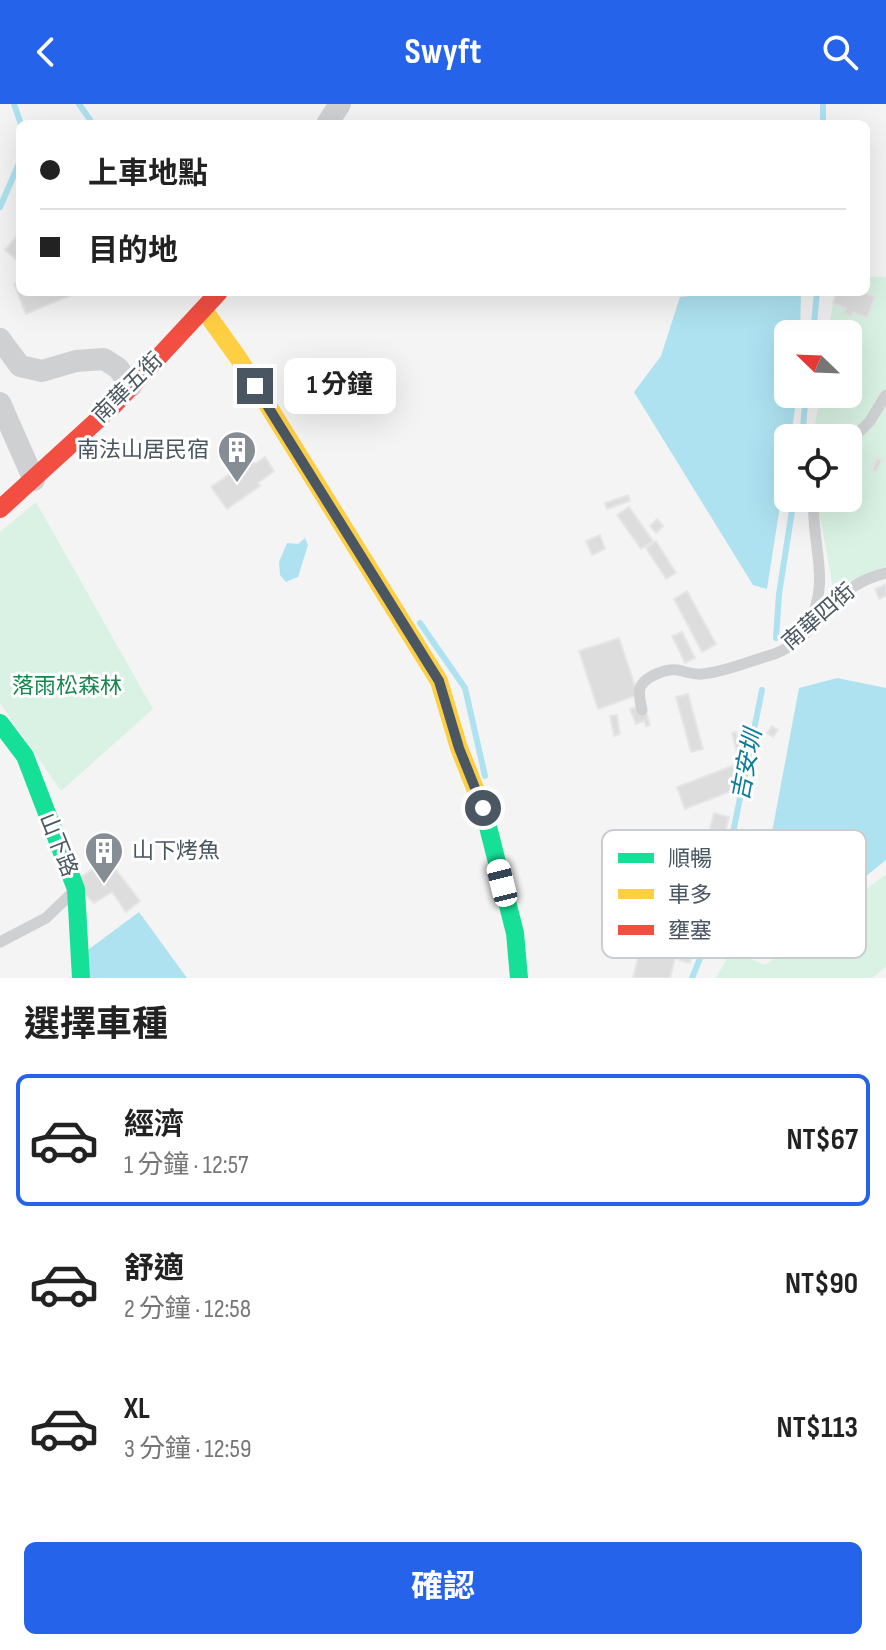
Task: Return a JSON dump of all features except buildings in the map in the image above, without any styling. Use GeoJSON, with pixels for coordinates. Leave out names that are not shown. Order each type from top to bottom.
{"type":"FeatureCollection","features":[{"type":"Feature","properties":{"kind":"street","name":"南華五街"},"geometry":{"type":"LineString","coordinates":[[34,480],[131,386],[216,296]]}},
{"type":"Feature","properties":{"kind":"street"},"geometry":{"type":"LineString","coordinates":[[204,310],[239,359],[439,681],[459,748],[483,808],[515,933],[519,978]]}},
{"type":"Feature","properties":{"kind":"street"},"geometry":{"type":"LineString","coordinates":[[0,339],[20,366],[42,371],[76,361],[104,359],[118,368],[131,386]]}},
{"type":"Feature","properties":{"kind":"street"},"geometry":{"type":"LineString","coordinates":[[0,403],[34,480],[0,509]]}},
{"type":"Feature","properties":{"kind":"street","name":"山下路"},"geometry":{"type":"LineString","coordinates":[[0,723],[25,756],[76,889],[81,978]]}},
{"type":"Feature","properties":{"kind":"lane"},"geometry":{"type":"LineString","coordinates":[[862,429],[886,395]]}},
{"type":"Feature","properties":{"kind":"lane"},"geometry":{"type":"LineString","coordinates":[[794,643],[809,623],[818,600],[820,558],[813,512]]}},
{"type":"Feature","properties":{"kind":"lane","name":"南華四街"},"geometry":{"type":"LineString","coordinates":[[642,710],[640,687],[644,680],[664,670],[704,674],[781,653],[854,584],[886,573]]}},
{"type":"Feature","properties":{"kind":"lane"},"geometry":{"type":"LineString","coordinates":[[0,942],[46,918],[76,889]]}},
{"type":"Feature","properties":{"kind":"green space"},"geometry":{"type":"Polygon","coordinates":[[[870,277],[886,277],[886,566],[833,588],[819,512],[862,512],[862,424],[815,424],[818,408],[862,408],[862,320],[830,320],[834,296],[870,296],[870,277]]]}},
{"type":"Feature","properties":{"kind":"green space","name":"落雨松森林"},"geometry":{"type":"Polygon","coordinates":[[[36,502],[153,709],[61,791],[0,703],[0,532],[36,502]]]}},
{"type":"Feature","properties":{"kind":"green space"},"geometry":{"type":"Polygon","coordinates":[[[886,874],[886,967],[872,978],[716,978],[727,958],[748,958],[765,965],[774,958],[866,958],[866,889],[886,874]]]}},
{"type":"Feature","properties":{"kind":"water"},"geometry":{"type":"Polygon","coordinates":[[[801,296],[800,320],[774,320],[774,408],[795,408],[793,424],[774,424],[774,512],[779,512],[767,589],[753,585],[634,392],[661,356],[680,297],[801,296]]]}},
{"type":"Feature","properties":{"kind":"water"},"geometry":{"type":"Polygon","coordinates":[[[305,538],[308,545],[298,577],[286,582],[280,575],[279,562],[287,543],[298,544],[305,538]]]}},
{"type":"Feature","properties":{"kind":"water"},"geometry":{"type":"Polygon","coordinates":[[[837,678],[886,688],[886,860],[866,876],[866,830],[772,830],[799,688],[837,678]]]}},
{"type":"Feature","properties":{"kind":"water"},"geometry":{"type":"Polygon","coordinates":[[[139,912],[187,978],[87,978],[85,952],[139,912]]]}},
{"type":"Feature","properties":{"kind":"waterway"},"geometry":{"type":"LineString","coordinates":[[14,104],[20,120]]}},
{"type":"Feature","properties":{"kind":"waterway","name":"吉安圳"},"geometry":{"type":"LineString","coordinates":[[79,104],[90,120]]}},
{"type":"Feature","properties":{"kind":"waterway","name":"吉安圳"},"geometry":{"type":"LineString","coordinates":[[823,104],[823,120]]}},
{"type":"Feature","properties":{"kind":"waterway"},"geometry":{"type":"LineString","coordinates":[[0,207],[16,170]]}},
{"type":"Feature","properties":{"kind":"waterway","name":"吉安圳"},"geometry":{"type":"LineString","coordinates":[[814,320],[817,296]]}},
{"type":"Feature","properties":{"kind":"waterway","name":"吉安圳"},"geometry":{"type":"LineString","coordinates":[[803,424],[805,408]]}},
{"type":"Feature","properties":{"kind":"waterway","name":"吉安圳"},"geometry":{"type":"LineString","coordinates":[[776,638],[779,594],[792,512]]}},
{"type":"Feature","properties":{"kind":"waterway","name":"吉安圳"},"geometry":{"type":"LineString","coordinates":[[420,623],[465,688],[485,776]]}},
{"type":"Feature","properties":{"kind":"waterway","name":"吉安圳"},"geometry":{"type":"LineString","coordinates":[[734,830],[762,690]]}},
{"type":"Feature","properties":{"kind":"waterway","name":"吉安圳"},"geometry":{"type":"LineString","coordinates":[[692,978],[700,958]]}},
{"type":"Feature","properties":{"kind":"traffic: fast"},"geometry":{"type":"LineString","coordinates":[[0,723],[25,756],[76,889],[81,978]]}},
{"type":"Feature","properties":{"kind":"traffic: fast"},"geometry":{"type":"LineString","coordinates":[[484,811],[515,933],[519,978]]}},
{"type":"Feature","properties":{"kind":"traffic: slow"},"geometry":{"type":"LineString","coordinates":[[204,310],[239,359],[439,681],[459,748],[484,811]]}},
{"type":"Feature","properties":{"kind":"traffic: jam"},"geometry":{"type":"LineString","coordinates":[[0,509],[114,405],[215,296]]}},
{"type":"Feature","properties":{"kind":"place","name":"南法山居民宿"},"geometry":{"type":"Point","coordinates":[237,484]}},
{"type":"Feature","properties":{"kind":"place","name":"山下烤魚"},"geometry":{"type":"Point","coordinates":[104,885]}},
{"type":"Feature","properties":{"kind":"route"},"geometry":{"type":"LineString","coordinates":[[255,386],[439,681],[459,748],[483,808]]}}]}
